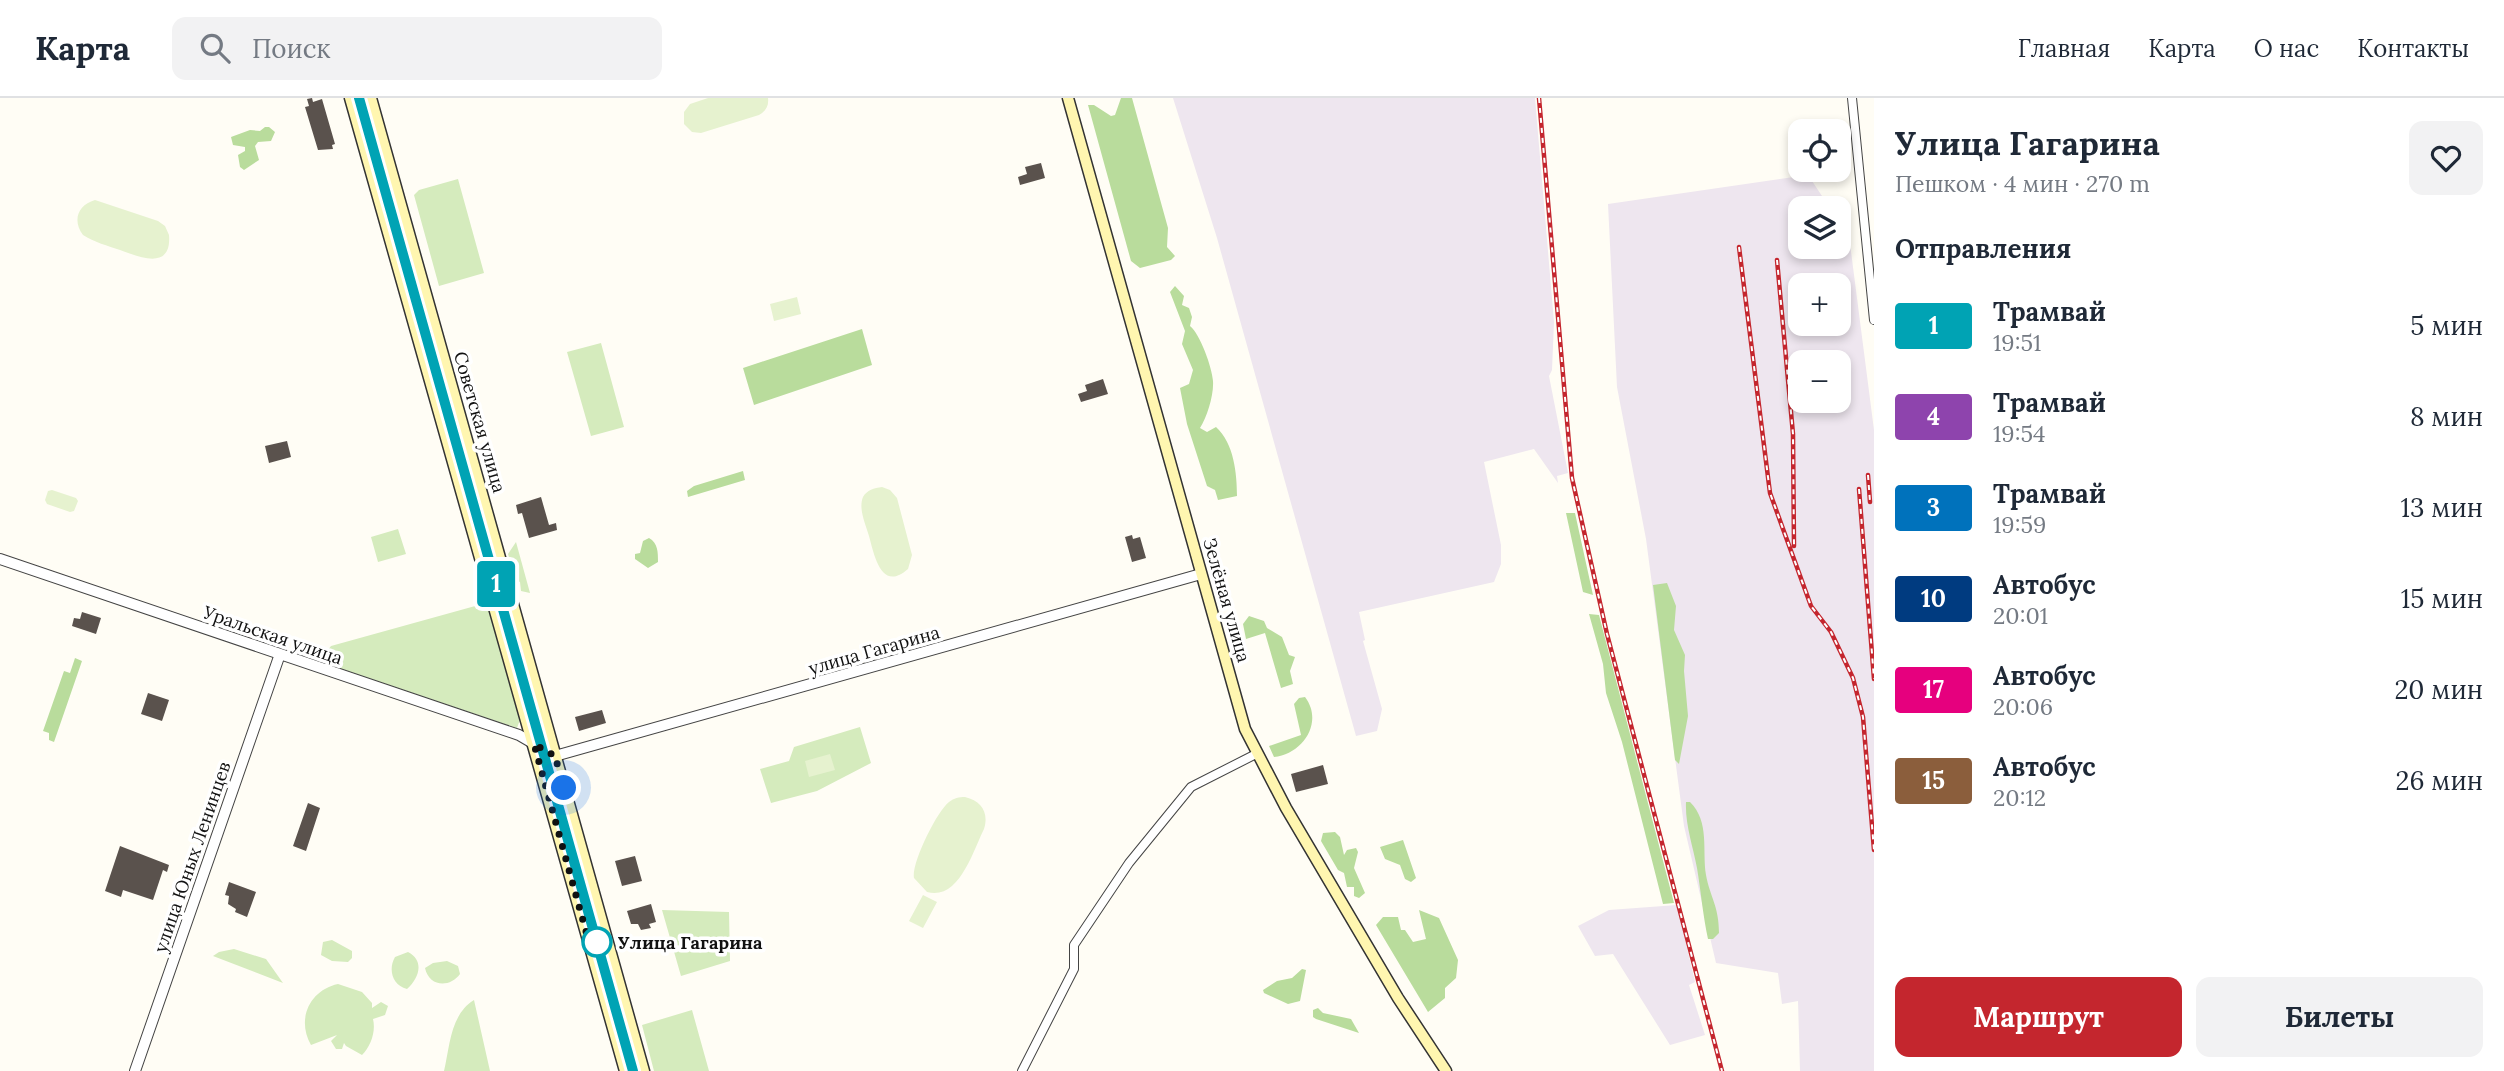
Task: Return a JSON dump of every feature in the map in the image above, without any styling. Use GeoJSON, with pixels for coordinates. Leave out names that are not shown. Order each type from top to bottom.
{"type":"FeatureCollection","features":[{"type":"Feature","properties":{"kind":"main road","name":"Советская улица"},"geometry":{"type":"LineString","coordinates":[[350,98],[625,1071]]}},
{"type":"Feature","properties":{"kind":"main road","name":"Советская улица"},"geometry":{"type":"LineString","coordinates":[[371,98],[644,1071]]}},
{"type":"Feature","properties":{"kind":"main road","name":"Зелёная улица"},"geometry":{"type":"LineString","coordinates":[[1068,98],[1245,729],[1256,754],[1398,998],[1446,1071]]}},
{"type":"Feature","properties":{"kind":"street"},"geometry":{"type":"LineString","coordinates":[[1852,98],[1874,320]]}},
{"type":"Feature","properties":{"kind":"street","name":"Уральская улица"},"geometry":{"type":"LineString","coordinates":[[0,558],[519,735],[534,744]]}},
{"type":"Feature","properties":{"kind":"street","name":"улица Гагарина"},"geometry":{"type":"LineString","coordinates":[[555,756],[1201,574]]}},
{"type":"Feature","properties":{"kind":"street","name":"улица Юных Ленинцев"},"geometry":{"type":"LineString","coordinates":[[135,1071],[280,653]]}},
{"type":"Feature","properties":{"kind":"street"},"geometry":{"type":"LineString","coordinates":[[534,744],[555,756]]}},
{"type":"Feature","properties":{"kind":"street"},"geometry":{"type":"LineString","coordinates":[[1022,1071],[1074,970],[1074,945],[1129,863],[1191,787],[1256,754]]}},
{"type":"Feature","properties":{"kind":"shaded area"},"geometry":{"type":"Polygon","coordinates":[[[1173,98],[1535,98],[1554,322],[1552,370],[1549,376],[1568,473],[1557,476],[1558,483],[1534,449],[1484,462],[1501,545],[1501,564],[1494,582],[1359,612],[1365,640],[1363,641],[1382,709],[1377,731],[1356,736],[1217,238],[1173,98]]]}},
{"type":"Feature","properties":{"kind":"shaded area"},"geometry":{"type":"Polygon","coordinates":[[[1788,178],[1788,182],[1813,182],[1822,196],[1788,196],[1788,259],[1851,259],[1851,252],[1874,430],[1874,1071],[1800,1071],[1798,1001],[1782,1004],[1778,973],[1716,963],[1684,826],[1646,539],[1617,387],[1608,204],[1788,178]]]}},
{"type":"Feature","properties":{"kind":"shaded area"},"geometry":{"type":"Polygon","coordinates":[[[1677,905],[1695,982],[1689,985],[1705,1035],[1670,1045],[1613,954],[1595,956],[1578,926],[1609,910],[1677,905]]]}},
{"type":"Feature","properties":{"kind":"green space"},"geometry":{"type":"Polygon","coordinates":[[[708,98],[768,98],[768,101],[764,112],[759,115],[701,133],[692,132],[684,124],[684,112],[690,104],[708,98]]]}},
{"type":"Feature","properties":{"kind":"green space"},"geometry":{"type":"Polygon","coordinates":[[[1121,98],[1132,98],[1168,228],[1167,247],[1175,256],[1171,260],[1140,268],[1131,261],[1088,105],[1094,105],[1111,116],[1115,115],[1121,98]]]}},
{"type":"Feature","properties":{"kind":"green space"},"geometry":{"type":"Polygon","coordinates":[[[265,127],[275,132],[271,141],[258,142],[255,146],[259,160],[244,170],[240,167],[238,155],[245,151],[245,147],[233,145],[231,137],[250,130],[260,131],[265,127]]]}},
{"type":"Feature","properties":{"kind":"green space"},"geometry":{"type":"Polygon","coordinates":[[[458,179],[484,273],[439,286],[414,195],[419,190],[458,179]]]}},
{"type":"Feature","properties":{"kind":"green space"},"geometry":{"type":"Polygon","coordinates":[[[95,200],[158,221],[165,226],[169,235],[169,246],[165,254],[153,259],[136,256],[83,235],[78,224],[78,214],[84,205],[95,200]]]}},
{"type":"Feature","properties":{"kind":"green space"},"geometry":{"type":"Polygon","coordinates":[[[1175,286],[1184,296],[1182,305],[1189,308],[1192,317],[1190,326],[1201,343],[1212,375],[1211,399],[1200,428],[1207,432],[1216,427],[1227,441],[1235,469],[1237,496],[1218,500],[1215,490],[1207,486],[1187,424],[1180,388],[1189,384],[1193,370],[1182,344],[1185,331],[1170,292],[1175,286]]]}},
{"type":"Feature","properties":{"kind":"green space"},"geometry":{"type":"Polygon","coordinates":[[[797,297],[801,314],[774,321],[770,304],[797,297]]]}},
{"type":"Feature","properties":{"kind":"green space"},"geometry":{"type":"Polygon","coordinates":[[[862,329],[872,365],[754,405],[743,368],[862,329]]]}},
{"type":"Feature","properties":{"kind":"green space"},"geometry":{"type":"Polygon","coordinates":[[[601,343],[624,427],[591,436],[567,352],[601,343]]]}},
{"type":"Feature","properties":{"kind":"green space"},"geometry":{"type":"Polygon","coordinates":[[[743,471],[745,480],[688,497],[687,491],[694,486],[743,471]]]}},
{"type":"Feature","properties":{"kind":"green space"},"geometry":{"type":"Polygon","coordinates":[[[882,487],[890,490],[897,498],[912,555],[908,569],[899,575],[885,574],[880,568],[862,512],[863,497],[871,490],[882,487]]]}},
{"type":"Feature","properties":{"kind":"green space"},"geometry":{"type":"Polygon","coordinates":[[[48,491],[76,498],[78,501],[74,511],[47,504],[45,500],[48,491]]]}},
{"type":"Feature","properties":{"kind":"green space"},"geometry":{"type":"Polygon","coordinates":[[[1566,513],[1575,513],[1593,595],[1583,592],[1566,513]]]}},
{"type":"Feature","properties":{"kind":"green space"},"geometry":{"type":"Polygon","coordinates":[[[398,529],[406,554],[378,562],[371,537],[398,529]]]}},
{"type":"Feature","properties":{"kind":"green space"},"geometry":{"type":"Polygon","coordinates":[[[649,538],[656,545],[658,562],[648,568],[635,559],[635,554],[640,553],[643,541],[649,538]]]}},
{"type":"Feature","properties":{"kind":"green space"},"geometry":{"type":"Polygon","coordinates":[[[516,542],[530,593],[521,591],[508,554],[516,542]]]}},
{"type":"Feature","properties":{"kind":"green space"},"geometry":{"type":"Polygon","coordinates":[[[1667,583],[1676,606],[1674,630],[1685,655],[1688,716],[1679,764],[1675,760],[1653,585],[1667,583]]]}},
{"type":"Feature","properties":{"kind":"green space"},"geometry":{"type":"Polygon","coordinates":[[[486,603],[491,605],[521,717],[517,728],[339,668],[327,660],[327,651],[331,646],[486,603]]]}},
{"type":"Feature","properties":{"kind":"green space"},"geometry":{"type":"Polygon","coordinates":[[[1589,614],[1599,615],[1674,903],[1663,904],[1622,742],[1606,693],[1603,664],[1589,614]]]}},
{"type":"Feature","properties":{"kind":"green space"},"geometry":{"type":"Polygon","coordinates":[[[1249,616],[1264,621],[1267,628],[1282,637],[1289,655],[1295,657],[1290,671],[1293,684],[1281,688],[1265,633],[1246,639],[1243,624],[1249,616]]]}},
{"type":"Feature","properties":{"kind":"green space"},"geometry":{"type":"Polygon","coordinates":[[[75,658],[82,661],[54,742],[49,740],[49,733],[43,731],[64,671],[70,673],[75,658]]]}},
{"type":"Feature","properties":{"kind":"green space"},"geometry":{"type":"Polygon","coordinates":[[[1305,697],[1312,716],[1308,735],[1294,750],[1274,757],[1269,746],[1301,735],[1294,704],[1299,698],[1305,697]]]}},
{"type":"Feature","properties":{"kind":"green space"},"geometry":{"type":"Polygon","coordinates":[[[860,727],[871,763],[817,791],[771,803],[760,769],[789,761],[794,747],[860,727]]]}},
{"type":"Feature","properties":{"kind":"green space"},"geometry":{"type":"Polygon","coordinates":[[[830,754],[835,770],[809,777],[805,761],[830,754]]]}},
{"type":"Feature","properties":{"kind":"green space"},"geometry":{"type":"Polygon","coordinates":[[[965,797],[976,801],[983,808],[986,818],[984,829],[970,861],[956,882],[938,893],[927,892],[914,878],[921,850],[944,807],[953,800],[965,797]]]}},
{"type":"Feature","properties":{"kind":"green space"},"geometry":{"type":"Polygon","coordinates":[[[1686,802],[1690,802],[1696,810],[1703,827],[1706,875],[1719,924],[1719,933],[1713,939],[1708,939],[1706,930],[1686,802]]]}},
{"type":"Feature","properties":{"kind":"green space"},"geometry":{"type":"Polygon","coordinates":[[[1335,832],[1340,837],[1344,855],[1347,850],[1356,848],[1358,852],[1354,868],[1365,893],[1359,898],[1354,896],[1354,887],[1347,887],[1344,873],[1338,870],[1321,841],[1323,833],[1335,832]]]}},
{"type":"Feature","properties":{"kind":"green space"},"geometry":{"type":"Polygon","coordinates":[[[1403,840],[1416,878],[1411,882],[1405,879],[1400,865],[1385,859],[1380,847],[1403,840]]]}},
{"type":"Feature","properties":{"kind":"green space"},"geometry":{"type":"Polygon","coordinates":[[[923,895],[937,902],[923,928],[909,921],[923,895]]]}},
{"type":"Feature","properties":{"kind":"green space"},"geometry":{"type":"Polygon","coordinates":[[[662,910],[729,912],[730,961],[681,976],[662,910]]]}},
{"type":"Feature","properties":{"kind":"green space"},"geometry":{"type":"Polygon","coordinates":[[[1419,910],[1439,918],[1458,960],[1456,978],[1445,988],[1445,998],[1428,1012],[1376,925],[1383,917],[1398,917],[1401,930],[1405,930],[1413,942],[1426,939],[1419,910]]]}},
{"type":"Feature","properties":{"kind":"green space"},"geometry":{"type":"Polygon","coordinates":[[[332,940],[352,951],[352,958],[348,962],[332,961],[321,955],[323,942],[332,940]]]}},
{"type":"Feature","properties":{"kind":"green space"},"geometry":{"type":"Polygon","coordinates":[[[234,949],[266,959],[283,983],[213,956],[234,949]]]}},
{"type":"Feature","properties":{"kind":"green space"},"geometry":{"type":"Polygon","coordinates":[[[408,952],[417,960],[418,970],[415,980],[407,989],[395,980],[392,966],[395,957],[408,952]]]}},
{"type":"Feature","properties":{"kind":"green space"},"geometry":{"type":"Polygon","coordinates":[[[447,961],[458,966],[460,974],[451,982],[435,982],[425,968],[433,963],[447,961]]]}},
{"type":"Feature","properties":{"kind":"green space"},"geometry":{"type":"Polygon","coordinates":[[[1302,969],[1306,970],[1300,1001],[1288,1004],[1264,993],[1263,990],[1277,981],[1292,978],[1302,969]]]}},
{"type":"Feature","properties":{"kind":"green space"},"geometry":{"type":"Polygon","coordinates":[[[338,984],[362,992],[372,1003],[372,1008],[381,1002],[388,1006],[385,1015],[373,1019],[372,1038],[362,1055],[344,1043],[342,1049],[336,1049],[331,1041],[337,1035],[311,1045],[307,1035],[305,1025],[308,1007],[320,992],[338,984]]]}},
{"type":"Feature","properties":{"kind":"green space"},"geometry":{"type":"Polygon","coordinates":[[[474,1000],[490,1071],[444,1071],[456,1022],[466,1006],[474,1000]]]}},
{"type":"Feature","properties":{"kind":"green space"},"geometry":{"type":"Polygon","coordinates":[[[1318,1008],[1323,1013],[1351,1019],[1359,1033],[1316,1019],[1313,1017],[1313,1010],[1318,1008]]]}},
{"type":"Feature","properties":{"kind":"green space"},"geometry":{"type":"Polygon","coordinates":[[[692,1010],[709,1071],[654,1071],[642,1025],[692,1010]]]}},
{"type":"Feature","properties":{"kind":"building"},"geometry":{"type":"Polygon","coordinates":[[[312,98],[313,102],[322,99],[335,144],[332,145],[333,149],[318,150],[305,107],[309,106],[307,99],[312,98]]]}},
{"type":"Feature","properties":{"kind":"building"},"geometry":{"type":"Polygon","coordinates":[[[1041,163],[1045,178],[1020,185],[1018,177],[1027,174],[1025,167],[1041,163]]]}},
{"type":"Feature","properties":{"kind":"building"},"geometry":{"type":"Polygon","coordinates":[[[1103,379],[1108,394],[1081,402],[1078,394],[1087,391],[1085,385],[1103,379]]]}},
{"type":"Feature","properties":{"kind":"building"},"geometry":{"type":"Polygon","coordinates":[[[287,441],[291,457],[269,463],[265,446],[287,441]]]}},
{"type":"Feature","properties":{"kind":"building"},"geometry":{"type":"Polygon","coordinates":[[[541,497],[549,525],[556,523],[557,530],[529,538],[522,513],[518,514],[516,505],[541,497]]]}},
{"type":"Feature","properties":{"kind":"building"},"geometry":{"type":"Polygon","coordinates":[[[1132,535],[1133,539],[1140,537],[1146,558],[1132,562],[1125,537],[1132,535]]]}},
{"type":"Feature","properties":{"kind":"building"},"geometry":{"type":"Polygon","coordinates":[[[82,612],[101,618],[96,634],[72,626],[74,618],[80,619],[82,612]]]}},
{"type":"Feature","properties":{"kind":"building"},"geometry":{"type":"Polygon","coordinates":[[[148,693],[169,700],[162,721],[141,714],[148,693]]]}},
{"type":"Feature","properties":{"kind":"building"},"geometry":{"type":"Polygon","coordinates":[[[602,710],[606,723],[579,731],[575,717],[602,710]]]}},
{"type":"Feature","properties":{"kind":"building"},"geometry":{"type":"Polygon","coordinates":[[[1323,765],[1328,784],[1296,792],[1291,774],[1323,765]]]}},
{"type":"Feature","properties":{"kind":"building"},"geometry":{"type":"Polygon","coordinates":[[[308,803],[320,808],[306,851],[293,846],[308,803]]]}},
{"type":"Feature","properties":{"kind":"building"},"geometry":{"type":"Polygon","coordinates":[[[120,846],[169,865],[167,872],[163,870],[153,900],[123,890],[121,897],[105,891],[120,846]]]}},
{"type":"Feature","properties":{"kind":"building"},"geometry":{"type":"Polygon","coordinates":[[[635,856],[642,881],[622,886],[615,861],[635,856]]]}},
{"type":"Feature","properties":{"kind":"building"},"geometry":{"type":"Polygon","coordinates":[[[229,882],[256,892],[247,917],[235,912],[236,909],[228,904],[229,896],[225,895],[229,882]]]}},
{"type":"Feature","properties":{"kind":"building"},"geometry":{"type":"Polygon","coordinates":[[[651,904],[656,922],[649,924],[651,928],[641,930],[638,924],[631,924],[627,911],[651,904]]]}},
{"type":"Feature","properties":{"kind":"tram line","name":"1"},"geometry":{"type":"LineString","coordinates":[[359,98],[633,1071]]}},
{"type":"Feature","properties":{"kind":"tram line"},"geometry":{"type":"LineString","coordinates":[[362,98],[637,1071]]}},
{"type":"Feature","properties":{"kind":"railway"},"geometry":{"type":"LineString","coordinates":[[1539,98],[1572,478],[1607,634],[1722,1071]]}},
{"type":"Feature","properties":{"kind":"railway"},"geometry":{"type":"LineString","coordinates":[[1739,247],[1770,493],[1811,606],[1831,632],[1853,678],[1863,717],[1874,850]]}},
{"type":"Feature","properties":{"kind":"railway"},"geometry":{"type":"LineString","coordinates":[[1777,260],[1793,434],[1794,546]]}},
{"type":"Feature","properties":{"kind":"railway"},"geometry":{"type":"LineString","coordinates":[[1868,475],[1870,502]]}},
{"type":"Feature","properties":{"kind":"railway"},"geometry":{"type":"LineString","coordinates":[[1859,489],[1874,679]]}},
{"type":"Feature","properties":{"kind":"place","name":"Улица Гагарина"},"geometry":{"type":"Point","coordinates":[597,942]}},
{"type":"Feature","properties":{"kind":"route"},"geometry":{"type":"LineString","coordinates":[[564,788],[555,756],[534,744],[592,953],[597,942]]}}]}
